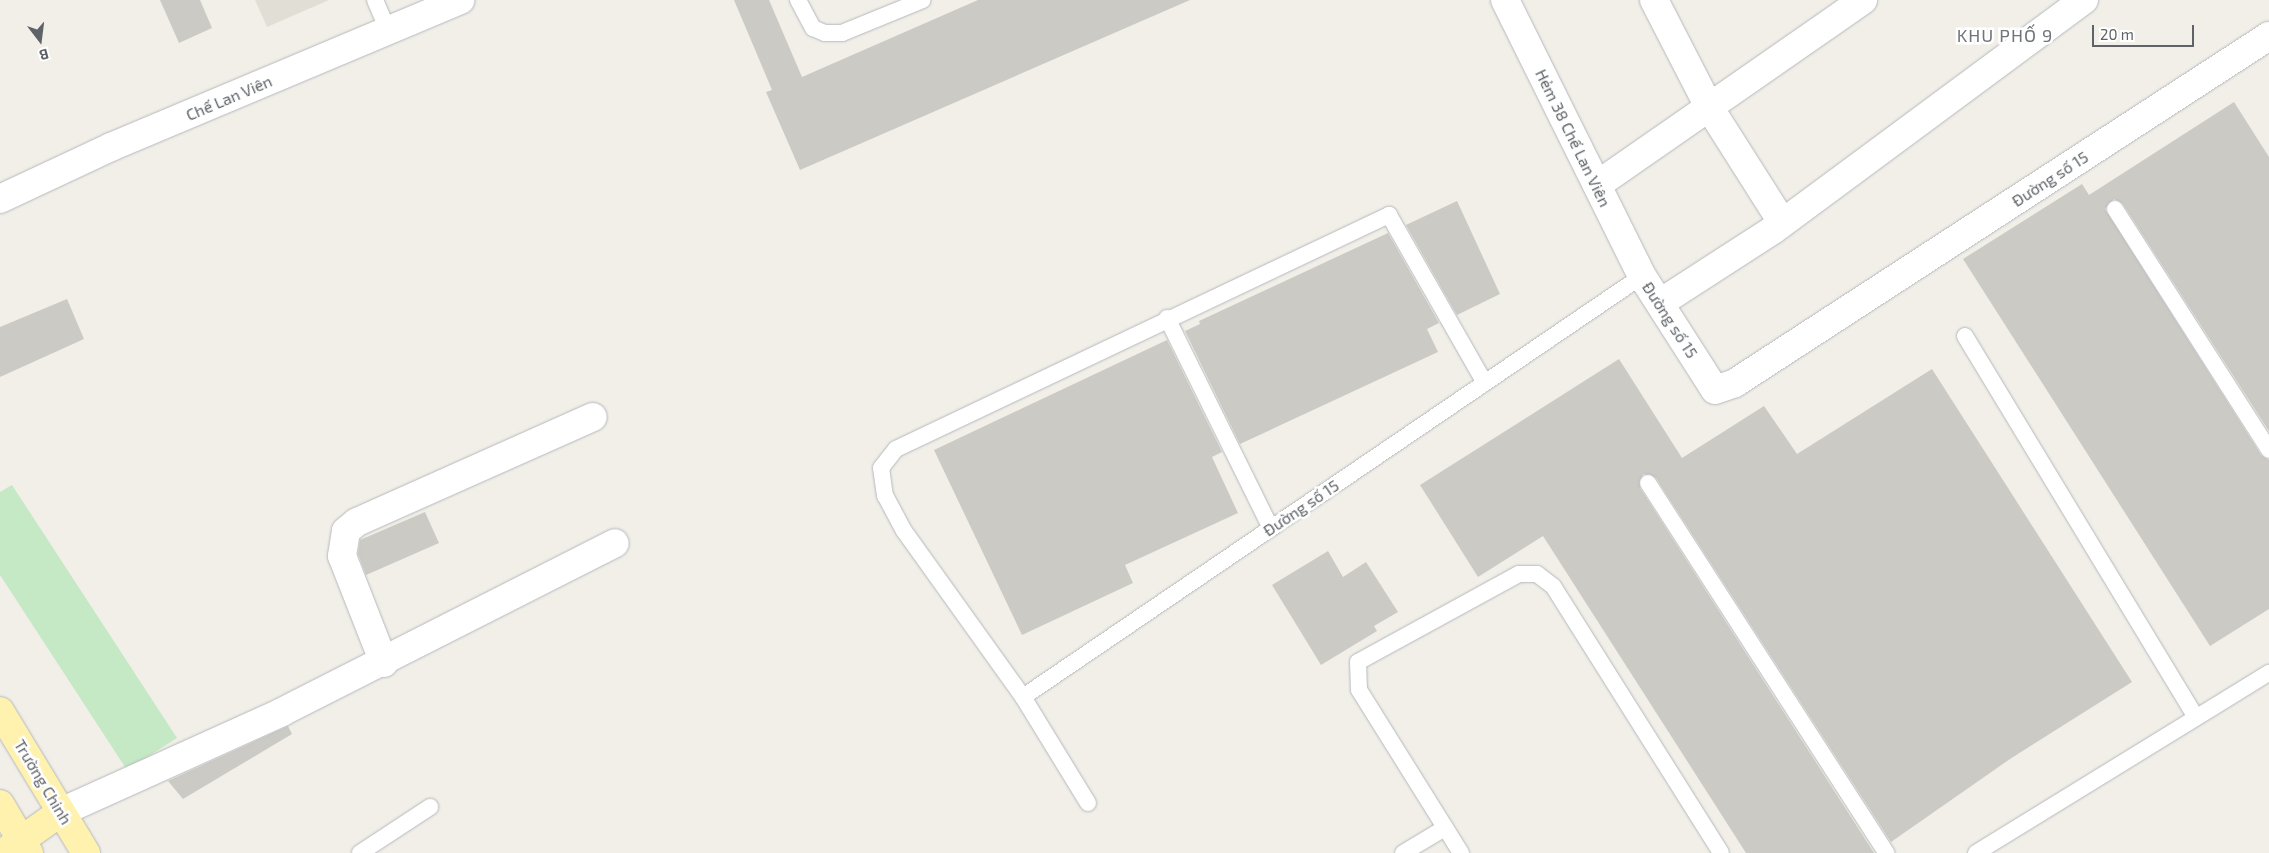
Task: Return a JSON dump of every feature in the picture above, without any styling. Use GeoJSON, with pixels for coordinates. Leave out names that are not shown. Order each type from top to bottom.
{"type":"FeatureCollection","features":[{"type":"Feature","properties":{"kind":"main road","name":"Trường Chinh"},"geometry":{"type":"LineString","coordinates":[[0,711],[86,853]]}},
{"type":"Feature","properties":{"kind":"main road"},"geometry":{"type":"LineString","coordinates":[[0,804],[18,849],[61,812]]}},
{"type":"Feature","properties":{"kind":"street","name":"Chế Lan Viên"},"geometry":{"type":"LineString","coordinates":[[0,199],[111,148],[460,0]]}},
{"type":"Feature","properties":{"kind":"street","name":"Hẻm 38 Chế Lan Viên"},"geometry":{"type":"LineString","coordinates":[[1505,0],[1642,276]]}},
{"type":"Feature","properties":{"kind":"street"},"geometry":{"type":"LineString","coordinates":[[1654,0],[1709,107],[1782,222]]}},
{"type":"Feature","properties":{"kind":"street"},"geometry":{"type":"LineString","coordinates":[[1597,185],[1863,0]]}},
{"type":"Feature","properties":{"kind":"street"},"geometry":{"type":"LineString","coordinates":[[1660,302],[1782,222],[2084,0]]}},
{"type":"Feature","properties":{"kind":"street","name":"Đường số 15"},"geometry":{"type":"LineString","coordinates":[[1642,276],[1715,390],[1735,383],[2269,36]]}},
{"type":"Feature","properties":{"kind":"street"},"geometry":{"type":"LineString","coordinates":[[384,663],[342,556],[346,531],[357,522],[593,417]]}},
{"type":"Feature","properties":{"kind":"street"},"geometry":{"type":"LineString","coordinates":[[61,812],[384,663],[615,543]]}},
{"type":"Feature","properties":{"kind":"lane"},"geometry":{"type":"LineString","coordinates":[[375,0],[388,30]]}},
{"type":"Feature","properties":{"kind":"lane"},"geometry":{"type":"LineString","coordinates":[[798,0],[813,28],[825,33],[842,33],[923,0]]}},
{"type":"Feature","properties":{"kind":"lane"},"geometry":{"type":"LineString","coordinates":[[2115,209],[2269,450]]}},
{"type":"Feature","properties":{"kind":"lane"},"geometry":{"type":"LineString","coordinates":[[1088,803],[1023,697],[904,531],[885,496],[881,468],[896,449],[1167,318],[1390,215],[1485,383]]}},
{"type":"Feature","properties":{"kind":"lane","name":"Đường số 15"},"geometry":{"type":"LineString","coordinates":[[1023,697],[1642,276]]}},
{"type":"Feature","properties":{"kind":"lane"},"geometry":{"type":"LineString","coordinates":[[1167,318],[1271,528]]}},
{"type":"Feature","properties":{"kind":"lane"},"geometry":{"type":"LineString","coordinates":[[1965,336],[2196,717]]}},
{"type":"Feature","properties":{"kind":"lane"},"geometry":{"type":"LineString","coordinates":[[1648,483],[1886,853]]}},
{"type":"Feature","properties":{"kind":"lane"},"geometry":{"type":"LineString","coordinates":[[1461,853],[1359,690],[1358,662],[1519,574],[1537,574],[1553,586],[1721,853]]}},
{"type":"Feature","properties":{"kind":"lane"},"geometry":{"type":"LineString","coordinates":[[1986,850],[2269,673]]}},
{"type":"Feature","properties":{"kind":"lane"},"geometry":{"type":"LineString","coordinates":[[360,853],[430,807]]}},
{"type":"Feature","properties":{"kind":"lane"},"geometry":{"type":"LineString","coordinates":[[1402,853],[1445,828]]}},
{"type":"Feature","properties":{"kind":"shaded area"},"geometry":{"type":"Polygon","coordinates":[[[255,0],[329,0],[267,27],[255,0]]]}},
{"type":"Feature","properties":{"kind":"green space"},"geometry":{"type":"Polygon","coordinates":[[[12,485],[177,738],[127,770],[0,575],[0,492],[12,485]]]}},
{"type":"Feature","properties":{"kind":"building"},"geometry":{"type":"Polygon","coordinates":[[[160,0],[200,0],[212,28],[179,43],[160,0]]]}},
{"type":"Feature","properties":{"kind":"building"},"geometry":{"type":"Polygon","coordinates":[[[734,0],[769,0],[802,77],[978,0],[1190,0],[800,170],[766,92],[772,90],[734,0]]]}},
{"type":"Feature","properties":{"kind":"building"},"geometry":{"type":"Polygon","coordinates":[[[2234,102],[2269,157],[2269,431],[2123,204],[2114,199],[2105,209],[2261,455],[2269,460],[2269,609],[2210,646],[1963,259],[2082,184],[2089,195],[2234,102]]]}},
{"type":"Feature","properties":{"kind":"building"},"geometry":{"type":"Polygon","coordinates":[[[1457,201],[1500,294],[1457,315],[1406,225],[1457,201]]]}},
{"type":"Feature","properties":{"kind":"building"},"geometry":{"type":"Polygon","coordinates":[[[1388,233],[1439,323],[1427,329],[1438,352],[1240,444],[1185,331],[1200,324],[1199,321],[1388,233]]]}},
{"type":"Feature","properties":{"kind":"building"},"geometry":{"type":"Polygon","coordinates":[[[67,299],[84,339],[0,377],[0,327],[67,299]]]}},
{"type":"Feature","properties":{"kind":"building"},"geometry":{"type":"Polygon","coordinates":[[[1167,340],[1222,452],[1212,457],[1238,513],[1125,565],[1133,583],[1022,635],[934,450],[1167,340]]]}},
{"type":"Feature","properties":{"kind":"building"},"geometry":{"type":"Polygon","coordinates":[[[1619,359],[1682,458],[1764,406],[1797,454],[1932,369],[2132,682],[2010,759],[1891,842],[1656,478],[1643,474],[1640,488],[1874,853],[1746,853],[1543,536],[1478,577],[1420,485],[1619,359]]]}},
{"type":"Feature","properties":{"kind":"building"},"geometry":{"type":"Polygon","coordinates":[[[425,512],[439,543],[366,575],[358,554],[360,540],[425,512]]]}},
{"type":"Feature","properties":{"kind":"building"},"geometry":{"type":"Polygon","coordinates":[[[1328,551],[1343,577],[1366,562],[1398,612],[1374,626],[1377,631],[1321,665],[1272,585],[1328,551]]]}},
{"type":"Feature","properties":{"kind":"building"},"geometry":{"type":"Polygon","coordinates":[[[288,726],[292,734],[183,799],[168,781],[288,726]]]}},
{"type":"Feature","properties":{"kind":"district","name":"KHU PHỐ 9"},"geometry":{"type":"Point","coordinates":[2005,35]}}]}
